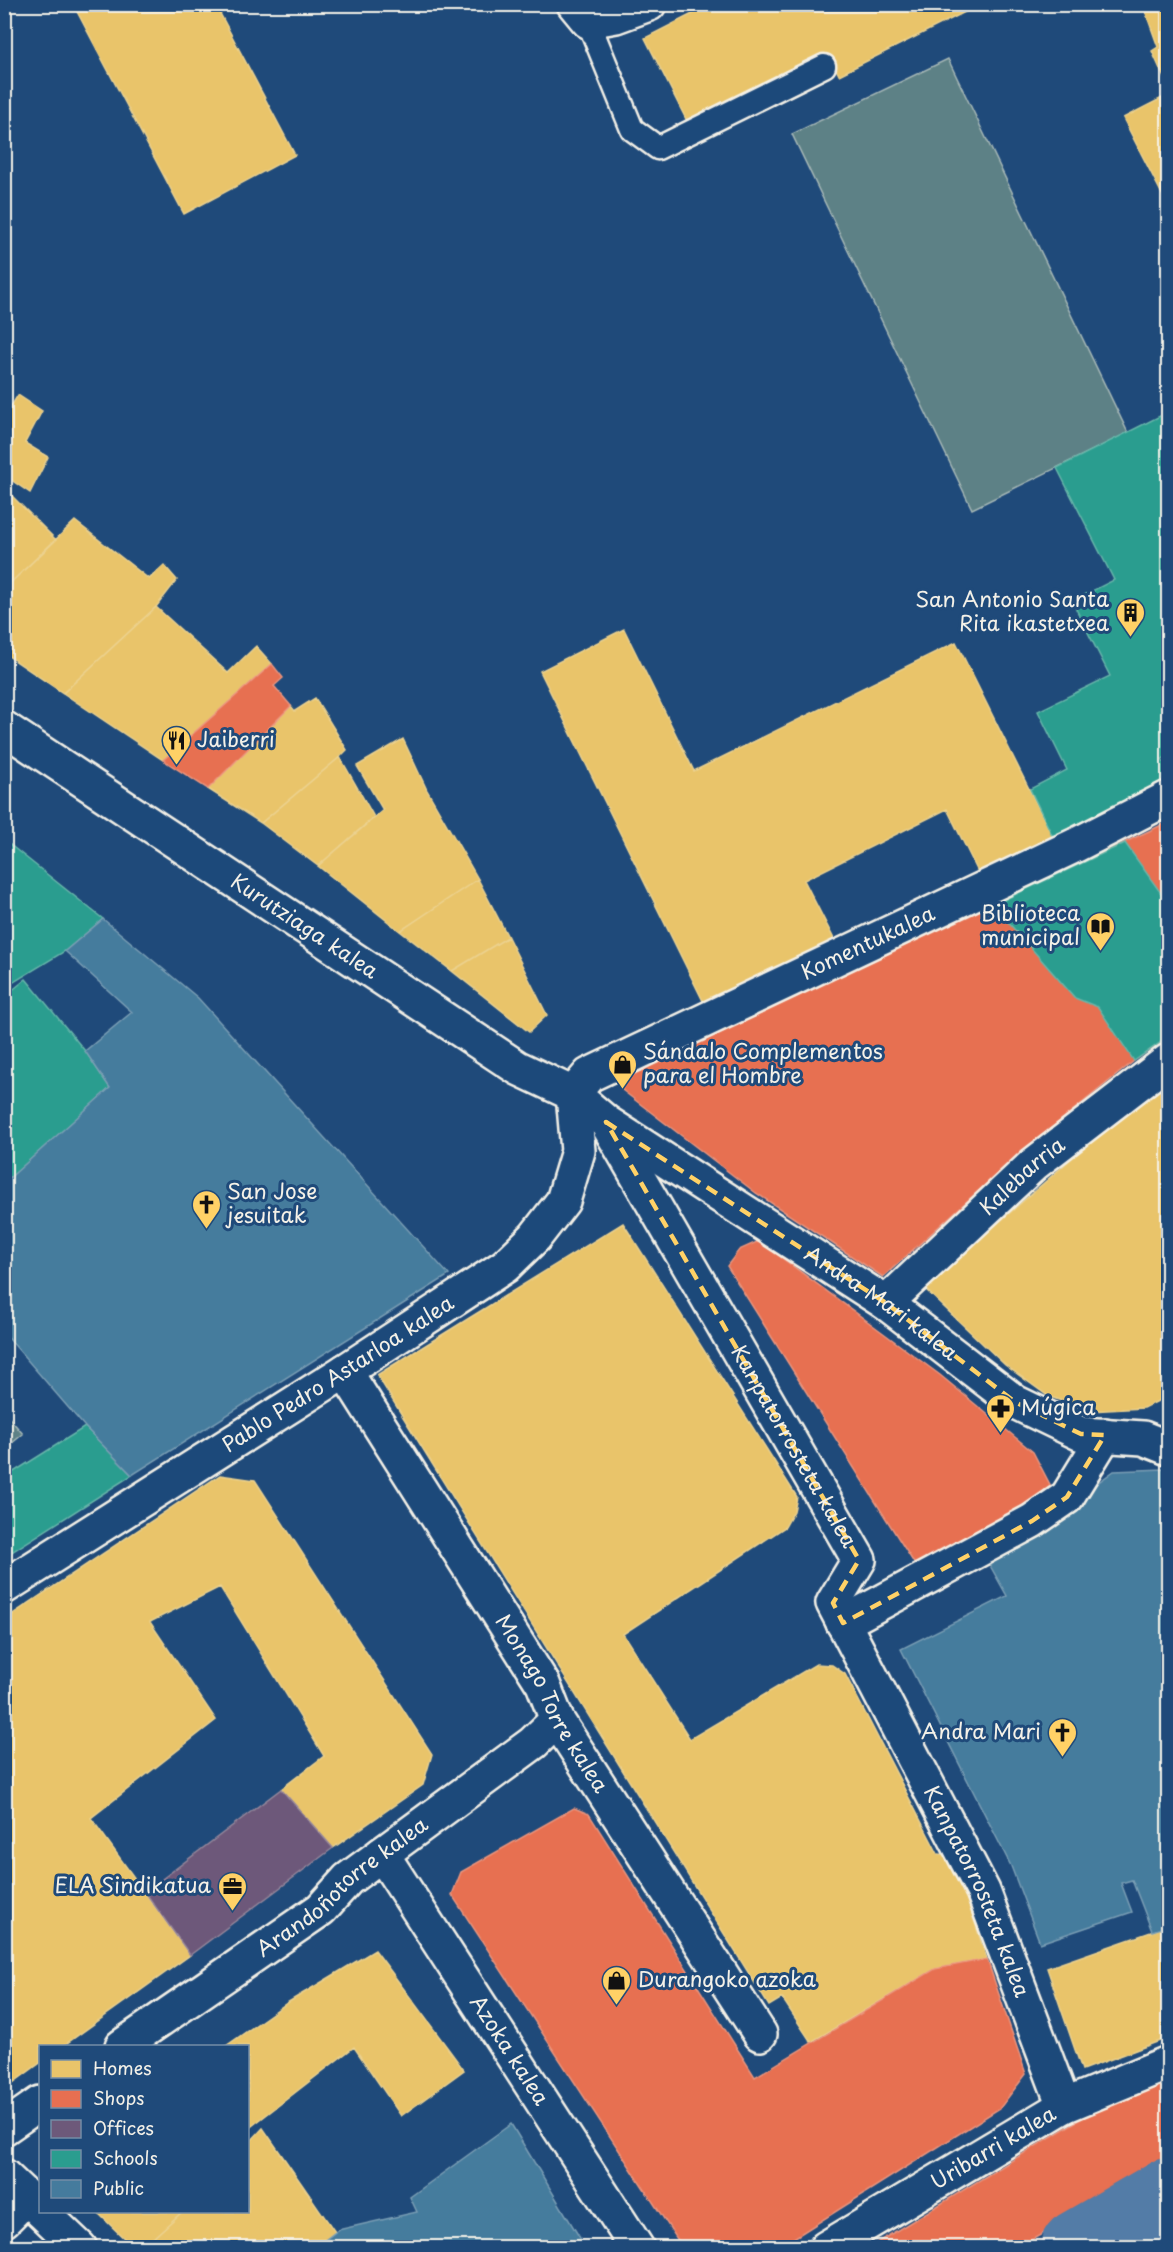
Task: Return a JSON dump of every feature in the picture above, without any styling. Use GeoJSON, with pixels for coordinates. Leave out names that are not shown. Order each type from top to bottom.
{"type":"FeatureCollection","features":[{"type":"Feature","properties":{"kind":"street"},"geometry":{"type":"LineString","coordinates":[[581,13],[616,16],[649,4]]}},
{"type":"Feature","properties":{"kind":"street","name":"Kurutziaga kalea"},"geometry":{"type":"LineString","coordinates":[[4,728],[518,1068],[573,1094],[606,1122]]}},
{"type":"Feature","properties":{"kind":"street","name":"Komentukalea"},"geometry":{"type":"LineString","coordinates":[[573,1094],[589,1075],[1076,845],[1168,798]]}},
{"type":"Feature","properties":{"kind":"street","name":"Kalebarria"},"geometry":{"type":"LineString","coordinates":[[886,1303],[1034,1164],[1168,1060]]}},
{"type":"Feature","properties":{"kind":"street","name":"Pablo Pedro Astarloa kalea"},"geometry":{"type":"LineString","coordinates":[[4,1587],[506,1266],[535,1237],[563,1201],[578,1151],[573,1094]]}},
{"type":"Feature","properties":{"kind":"street","name":"Andra Mari kalea"},"geometry":{"type":"LineString","coordinates":[[606,1122],[886,1303],[1015,1402],[1082,1434],[1160,1435]]}},
{"type":"Feature","properties":{"kind":"street","name":"Kanpatorrosteta kalea"},"geometry":{"type":"LineString","coordinates":[[606,1122],[859,1560],[833,1603],[984,1891],[1064,2106]]}},
{"type":"Feature","properties":{"kind":"street","name":"Monago Torre kalea"},"geometry":{"type":"LineString","coordinates":[[345,1371],[543,1684],[557,1720],[760,2034]]}},
{"type":"Feature","properties":{"kind":"street"},"geometry":{"type":"LineString","coordinates":[[843,1623],[1032,1521],[1067,1497],[1105,1435]]}},
{"type":"Feature","properties":{"kind":"street","name":"Arandoñotorre kalea"},"geometry":{"type":"LineString","coordinates":[[123,2045],[321,1909],[348,1879],[533,1743],[557,1720]]}},
{"type":"Feature","properties":{"kind":"street","name":"Azoka kalea"},"geometry":{"type":"LineString","coordinates":[[382,1854],[637,2247]]}},
{"type":"Feature","properties":{"kind":"street","name":"Uribarri kalea"},"geometry":{"type":"LineString","coordinates":[[826,2247],[1064,2106],[1168,2063]]}},
{"type":"Feature","properties":{"kind":"street"},"geometry":{"type":"LineString","coordinates":[[4,2128],[39,2104]]}},
{"type":"Feature","properties":{"kind":"street"},"geometry":{"type":"LineString","coordinates":[[4,2176],[25,2213],[80,2247]]}},
{"type":"Feature","properties":{"kind":"lane"},"geometry":{"type":"LineString","coordinates":[[581,13],[632,129],[658,148],[824,66]]}},
{"type":"Feature","properties":{"kind":"highlighted area"},"geometry":{"type":"Polygon","coordinates":[[[606,1122],[886,1303],[1015,1402],[1081,1434],[1105,1435],[1067,1497],[1032,1521],[843,1623],[833,1603],[859,1560],[606,1122]]]}},
{"type":"Feature","properties":{"kind":"green space"},"geometry":{"type":"Polygon","coordinates":[[[948,59],[1128,433],[972,509],[792,134],[948,59]]]}},
{"type":"Feature","properties":{"kind":"green space"},"geometry":{"type":"Polygon","coordinates":[[[4,1412],[23,1434],[5,1449],[4,1449],[4,1412]]]}},
{"type":"Feature","properties":{"kind":"building: Homes"},"geometry":{"type":"Polygon","coordinates":[[[73,4],[215,4],[295,155],[184,214],[73,4]]]}},
{"type":"Feature","properties":{"kind":"building: Homes"},"geometry":{"type":"Polygon","coordinates":[[[712,4],[981,4],[839,75],[831,59],[691,129],[645,38],[712,4]]]}},
{"type":"Feature","properties":{"kind":"building: Homes"},"geometry":{"type":"Polygon","coordinates":[[[1130,4],[1168,4],[1168,78],[1165,80],[1152,51],[1158,47],[1143,5],[1132,10],[1130,4]]]}},
{"type":"Feature","properties":{"kind":"building: Homes"},"geometry":{"type":"Polygon","coordinates":[[[1168,95],[1168,206],[1123,118],[1168,95]]]}},
{"type":"Feature","properties":{"kind":"building: Homes"},"geometry":{"type":"Polygon","coordinates":[[[18,395],[42,411],[25,443],[48,457],[30,493],[4,475],[4,417],[18,395]]]}},
{"type":"Feature","properties":{"kind":"building: Homes"},"geometry":{"type":"Polygon","coordinates":[[[4,488],[56,540],[4,589],[4,488]]]}},
{"type":"Feature","properties":{"kind":"building: Homes"},"geometry":{"type":"Polygon","coordinates":[[[75,521],[149,579],[164,565],[177,580],[156,607],[63,693],[4,653],[4,589],[75,521]]]}},
{"type":"Feature","properties":{"kind":"building: Homes"},"geometry":{"type":"Polygon","coordinates":[[[156,607],[228,673],[256,646],[272,664],[163,760],[63,693],[156,607]]]}},
{"type":"Feature","properties":{"kind":"building: Homes"},"geometry":{"type":"Polygon","coordinates":[[[624,629],[694,771],[956,642],[1055,841],[981,878],[947,809],[804,880],[839,949],[709,1013],[540,671],[624,629]]]}},
{"type":"Feature","properties":{"kind":"building: Homes"},"geometry":{"type":"Polygon","coordinates":[[[315,698],[347,750],[340,757],[261,823],[208,789],[291,706],[295,711],[315,698]]]}},
{"type":"Feature","properties":{"kind":"building: Homes"},"geometry":{"type":"Polygon","coordinates":[[[403,739],[427,790],[478,879],[400,931],[318,866],[383,810],[357,766],[403,739]]]}},
{"type":"Feature","properties":{"kind":"building: Homes"},"geometry":{"type":"Polygon","coordinates":[[[340,757],[374,817],[318,866],[261,823],[340,757]]]}},
{"type":"Feature","properties":{"kind":"building: Homes"},"geometry":{"type":"Polygon","coordinates":[[[478,879],[508,937],[452,971],[400,931],[478,879]]]}},
{"type":"Feature","properties":{"kind":"building: Homes"},"geometry":{"type":"Polygon","coordinates":[[[508,937],[547,1015],[529,1032],[452,971],[508,937]]]}},
{"type":"Feature","properties":{"kind":"building: Homes"},"geometry":{"type":"Polygon","coordinates":[[[1168,1078],[1168,1396],[1144,1408],[1089,1411],[1048,1396],[1005,1365],[924,1288],[1168,1078]]]}},
{"type":"Feature","properties":{"kind":"building: Homes"},"geometry":{"type":"Polygon","coordinates":[[[623,1223],[797,1497],[794,1511],[785,1527],[623,1634],[690,1739],[816,1664],[832,1665],[845,1674],[938,1854],[952,1855],[987,1959],[935,1969],[811,2042],[782,1998],[769,2006],[377,1375],[623,1223]]]}},
{"type":"Feature","properties":{"kind":"building: Homes"},"geometry":{"type":"Polygon","coordinates":[[[220,1475],[255,1480],[432,1754],[423,1785],[333,1848],[281,1789],[324,1756],[220,1587],[150,1622],[216,1720],[91,1818],[190,1955],[64,2045],[39,2045],[39,2064],[10,2085],[4,2086],[4,1620],[220,1475]]]}},
{"type":"Feature","properties":{"kind":"building: Homes"},"geometry":{"type":"Polygon","coordinates":[[[1168,1926],[1168,2038],[1082,2070],[1047,1968],[1168,1926]]]}},
{"type":"Feature","properties":{"kind":"building: Homes"},"geometry":{"type":"Polygon","coordinates":[[[375,1950],[464,2070],[401,2116],[354,2047],[249,2128],[249,2045],[227,2045],[287,2003],[375,1950]]]}},
{"type":"Feature","properties":{"kind":"building: Homes"},"geometry":{"type":"Polygon","coordinates":[[[263,2128],[335,2232],[325,2240],[330,2248],[142,2248],[181,2213],[249,2213],[249,2143],[263,2128]]]}},
{"type":"Feature","properties":{"kind":"building: Homes"},"geometry":{"type":"Polygon","coordinates":[[[98,2213],[181,2213],[142,2248],[134,2248],[98,2213]]]}},
{"type":"Feature","properties":{"kind":"building: Shops"},"geometry":{"type":"Polygon","coordinates":[[[272,664],[283,678],[274,686],[291,706],[208,789],[163,760],[272,664]]]}},
{"type":"Feature","properties":{"kind":"building: Shops"},"geometry":{"type":"Polygon","coordinates":[[[1168,822],[1168,1037],[1134,1061],[1020,1153],[883,1277],[756,1193],[622,1090],[623,1079],[1168,822]]]}},
{"type":"Feature","properties":{"kind":"building: Shops"},"geometry":{"type":"Polygon","coordinates":[[[759,1241],[940,1375],[1033,1452],[1057,1498],[919,1571],[727,1266],[739,1250],[759,1241]]]}},
{"type":"Feature","properties":{"kind":"building: Shops","name":"Durangoko azoka"},"geometry":{"type":"Polygon","coordinates":[[[574,1808],[589,1814],[755,2077],[935,1969],[987,1959],[1026,2074],[1000,2108],[778,2248],[683,2248],[452,1895],[461,1872],[574,1808]]]}},
{"type":"Feature","properties":{"kind":"building: Shops"},"geometry":{"type":"Polygon","coordinates":[[[1168,2078],[1168,2172],[1078,2214],[1017,2248],[868,2248],[1110,2101],[1168,2078]]]}},
{"type":"Feature","properties":{"kind":"building: Shops"},"geometry":{"type":"Polygon","coordinates":[[[1168,2216],[1168,2248],[1112,2248],[1168,2216]]]}},
{"type":"Feature","properties":{"kind":"building: Offices"},"geometry":{"type":"Polygon","coordinates":[[[281,1789],[333,1848],[190,1955],[145,1892],[281,1789]]]}},
{"type":"Feature","properties":{"kind":"building: Schools","name":"San Antonio Santa Rita ikastetxea"},"geometry":{"type":"Polygon","coordinates":[[[1168,412],[1168,756],[1162,759],[1168,771],[1168,785],[1055,841],[1030,789],[1067,770],[1038,711],[1110,676],[1072,601],[1114,580],[1057,468],[1168,412]]]}},
{"type":"Feature","properties":{"kind":"building: Schools"},"geometry":{"type":"Polygon","coordinates":[[[4,840],[103,919],[65,951],[4,988],[4,840]]]}},
{"type":"Feature","properties":{"kind":"building: Schools","name":"Biblioteca municipal"},"geometry":{"type":"Polygon","coordinates":[[[1125,843],[1168,903],[1168,1037],[1134,1061],[1098,1007],[1075,998],[993,905],[1125,843]]]}},
{"type":"Feature","properties":{"kind":"building: Schools"},"geometry":{"type":"Polygon","coordinates":[[[26,979],[85,1051],[110,1088],[4,1183],[4,997],[26,979]]]}},
{"type":"Feature","properties":{"kind":"building: Schools"},"geometry":{"type":"Polygon","coordinates":[[[85,1427],[132,1475],[4,1557],[4,1478],[85,1427]]]}},
{"type":"Feature","properties":{"kind":"building: Public","name":"San Jose jesuitak"},"geometry":{"type":"Polygon","coordinates":[[[103,919],[198,998],[449,1275],[132,1475],[85,1427],[4,1333],[4,1183],[110,1088],[85,1051],[132,1012],[65,951],[103,919]]]}},
{"type":"Feature","properties":{"kind":"building: Public","name":"Andra Mari"},"geometry":{"type":"Polygon","coordinates":[[[1164,1469],[1168,1471],[1168,1926],[1152,1931],[1132,1880],[1121,1883],[1132,1912],[1040,1943],[1011,1866],[901,1649],[1007,1596],[988,1562],[1114,1471],[1164,1469]]]}},
{"type":"Feature","properties":{"kind":"building: Public"},"geometry":{"type":"Polygon","coordinates":[[[511,2124],[586,2248],[330,2248],[325,2240],[338,2230],[417,2212],[410,2197],[511,2124]]]}},
{"type":"Feature","properties":{"kind":"waterway"},"geometry":{"type":"LineString","coordinates":[[1078,2248],[1168,2196]]}},
{"type":"Feature","properties":{"kind":"place","name":"San Antonio Santa Rita ikastetxea"},"geometry":{"type":"Point","coordinates":[1130,638]}},
{"type":"Feature","properties":{"kind":"place","name":"Jaiberri"},"geometry":{"type":"Point","coordinates":[176,766]}},
{"type":"Feature","properties":{"kind":"place","name":"Biblioteca municipal"},"geometry":{"type":"Point","coordinates":[1101,952]}},
{"type":"Feature","properties":{"kind":"place","name":"Sándalo Complementos para el Hombre"},"geometry":{"type":"Point","coordinates":[622,1090]}},
{"type":"Feature","properties":{"kind":"place","name":"San Jose jesuitak"},"geometry":{"type":"Point","coordinates":[206,1230]}},
{"type":"Feature","properties":{"kind":"place","name":"Múgica"},"geometry":{"type":"Point","coordinates":[1000,1434]}},
{"type":"Feature","properties":{"kind":"place","name":"Andra Mari"},"geometry":{"type":"Point","coordinates":[1062,1758]}},
{"type":"Feature","properties":{"kind":"place","name":"ELA Sindikatua"},"geometry":{"type":"Point","coordinates":[232,1912]}},
{"type":"Feature","properties":{"kind":"place","name":"Durangoko azoka"},"geometry":{"type":"Point","coordinates":[617,2006]}}]}
